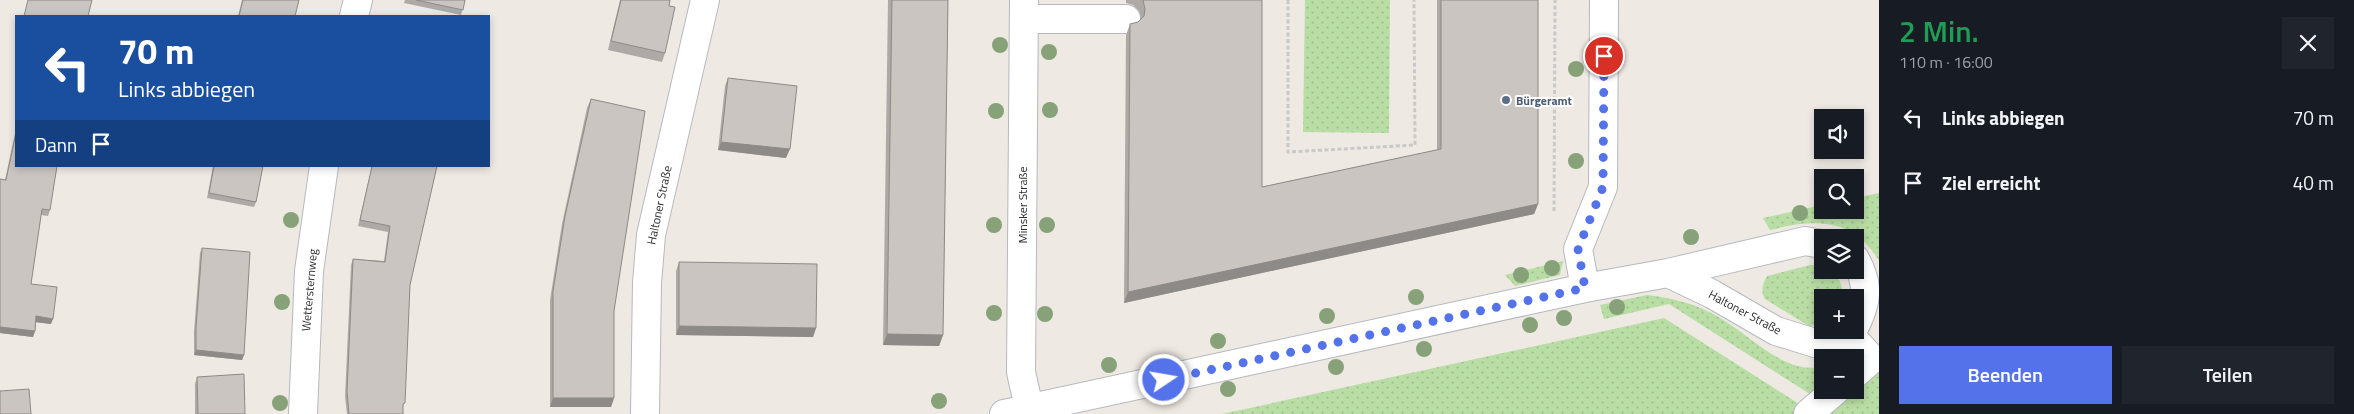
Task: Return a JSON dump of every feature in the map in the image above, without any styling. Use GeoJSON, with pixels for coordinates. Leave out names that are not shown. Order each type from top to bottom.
{"type":"FeatureCollection","features":[{"type":"Feature","properties":{"kind":"street"},"geometry":{"type":"LineString","coordinates":[[354,15],[358,0]]}},
{"type":"Feature","properties":{"kind":"street","name":"Haltoner Straße"},"geometry":{"type":"LineString","coordinates":[[644,414],[647,282],[651,235],[705,0]]}},
{"type":"Feature","properties":{"kind":"street"},"geometry":{"type":"LineString","coordinates":[[1585,288],[1578,249],[1603,187],[1604,0]]}},
{"type":"Feature","properties":{"kind":"street"},"geometry":{"type":"LineString","coordinates":[[1024,9],[1126,19]]}},
{"type":"Feature","properties":{"kind":"street","name":"Minsker Straße"},"geometry":{"type":"LineString","coordinates":[[1016,411],[1021,372],[1024,9]]}},
{"type":"Feature","properties":{"kind":"street","name":"Wettersternweg"},"geometry":{"type":"LineString","coordinates":[[303,414],[309,271],[324,167]]}},
{"type":"Feature","properties":{"kind":"street"},"geometry":{"type":"LineString","coordinates":[[1016,411],[1805,241],[1814,243]]}},
{"type":"Feature","properties":{"kind":"street","name":"Haltoner Straße"},"geometry":{"type":"LineString","coordinates":[[1668,272],[1712,294],[1776,331],[1815,343],[1841,339]]}},
{"type":"Feature","properties":{"kind":"street"},"geometry":{"type":"LineString","coordinates":[[1864,278],[1864,309]]}},
{"type":"Feature","properties":{"kind":"street"},"geometry":{"type":"LineString","coordinates":[[1858,339],[1872,359],[1864,366]]}},
{"type":"Feature","properties":{"kind":"street"},"geometry":{"type":"LineString","coordinates":[[1808,414],[1826,399]]}},
{"type":"Feature","properties":{"kind":"path"},"geometry":{"type":"LineString","coordinates":[[1288,0],[1288,152],[1415,145],[1414,0]]}},
{"type":"Feature","properties":{"kind":"path"},"geometry":{"type":"LineString","coordinates":[[1554,215],[1555,0]]}},
{"type":"Feature","properties":{"kind":"green space"},"geometry":{"type":"Polygon","coordinates":[[[1305,0],[1390,0],[1389,133],[1303,132],[1305,0]]]}},
{"type":"Feature","properties":{"kind":"green space"},"geometry":{"type":"Polygon","coordinates":[[[1879,193],[1879,261],[1864,242],[1864,229],[1845,229],[1817,223],[1786,226],[1770,230],[1763,218],[1814,207],[1814,219],[1864,219],[1864,196],[1879,193]]]}},
{"type":"Feature","properties":{"kind":"green space"},"geometry":{"type":"Polygon","coordinates":[[[1563,261],[1560,275],[1515,286],[1505,275],[1563,261]]]}},
{"type":"Feature","properties":{"kind":"green space"},"geometry":{"type":"Polygon","coordinates":[[[1814,265],[1814,279],[1838,279],[1842,289],[1814,289],[1814,325],[1809,326],[1765,299],[1762,290],[1767,276],[1814,265]]]}},
{"type":"Feature","properties":{"kind":"green space"},"geometry":{"type":"Polygon","coordinates":[[[1647,295],[1694,305],[1720,318],[1781,359],[1794,365],[1814,368],[1814,395],[1669,304],[1604,319],[1600,305],[1647,295]]]}},
{"type":"Feature","properties":{"kind":"green space"},"geometry":{"type":"Polygon","coordinates":[[[1664,318],[1815,414],[1222,414],[1664,318]]]}},
{"type":"Feature","properties":{"kind":"green space"},"geometry":{"type":"Polygon","coordinates":[[[1879,365],[1879,414],[1823,414],[1840,399],[1864,399],[1864,378],[1879,365]]]}},
{"type":"Feature","properties":{"kind":"building"},"geometry":{"type":"Polygon","coordinates":[[[28,0],[92,0],[88,15],[24,15],[28,0]]]}},
{"type":"Feature","properties":{"kind":"building"},"geometry":{"type":"Polygon","coordinates":[[[243,0],[299,0],[295,15],[239,15],[243,0]]]}},
{"type":"Feature","properties":{"kind":"building"},"geometry":{"type":"Polygon","coordinates":[[[416,0],[465,0],[463,10],[416,0]]]}},
{"type":"Feature","properties":{"kind":"building"},"geometry":{"type":"Polygon","coordinates":[[[621,0],[670,0],[669,6],[675,7],[665,53],[611,41],[621,0]]]}},
{"type":"Feature","properties":{"kind":"building"},"geometry":{"type":"Polygon","coordinates":[[[892,0],[948,0],[943,335],[887,334],[892,0]]]}},
{"type":"Feature","properties":{"kind":"building"},"geometry":{"type":"Polygon","coordinates":[[[1143,0],[1262,0],[1262,187],[1441,149],[1441,0],[1538,0],[1538,204],[1128,292],[1130,24],[1138,22],[1144,16],[1143,0]]]}},
{"type":"Feature","properties":{"kind":"building"},"geometry":{"type":"Polygon","coordinates":[[[728,78],[797,86],[790,149],[721,142],[728,78]]]}},
{"type":"Feature","properties":{"kind":"building"},"geometry":{"type":"Polygon","coordinates":[[[591,99],[645,111],[614,311],[614,398],[553,398],[553,291],[565,216],[591,99]]]}},
{"type":"Feature","properties":{"kind":"building"},"geometry":{"type":"Polygon","coordinates":[[[15,138],[15,167],[57,167],[50,210],[42,209],[31,284],[57,287],[53,319],[36,316],[35,331],[0,327],[0,179],[6,180],[15,138]]]}},
{"type":"Feature","properties":{"kind":"building"},"geometry":{"type":"Polygon","coordinates":[[[214,167],[263,167],[256,202],[209,193],[214,167]]]}},
{"type":"Feature","properties":{"kind":"building"},"geometry":{"type":"Polygon","coordinates":[[[372,167],[437,167],[410,285],[403,414],[349,414],[347,391],[353,259],[385,262],[390,226],[360,220],[372,167]]]}},
{"type":"Feature","properties":{"kind":"building"},"geometry":{"type":"Polygon","coordinates":[[[202,248],[250,252],[244,355],[196,350],[202,248]]]}},
{"type":"Feature","properties":{"kind":"building"},"geometry":{"type":"Polygon","coordinates":[[[679,262],[817,264],[816,328],[679,326],[679,262]]]}},
{"type":"Feature","properties":{"kind":"building"},"geometry":{"type":"Polygon","coordinates":[[[244,374],[245,414],[198,414],[197,377],[244,374]]]}},
{"type":"Feature","properties":{"kind":"building"},"geometry":{"type":"Polygon","coordinates":[[[29,389],[31,414],[0,414],[0,391],[29,389]]]}},
{"type":"Feature","properties":{"kind":"place","name":"Bürgeramt"},"geometry":{"type":"Point","coordinates":[1506,100]}},
{"type":"Feature","properties":{"kind":"route"},"geometry":{"type":"LineString","coordinates":[[1164,380],[1585,288],[1578,249],[1603,187],[1604,56]]}}]}
